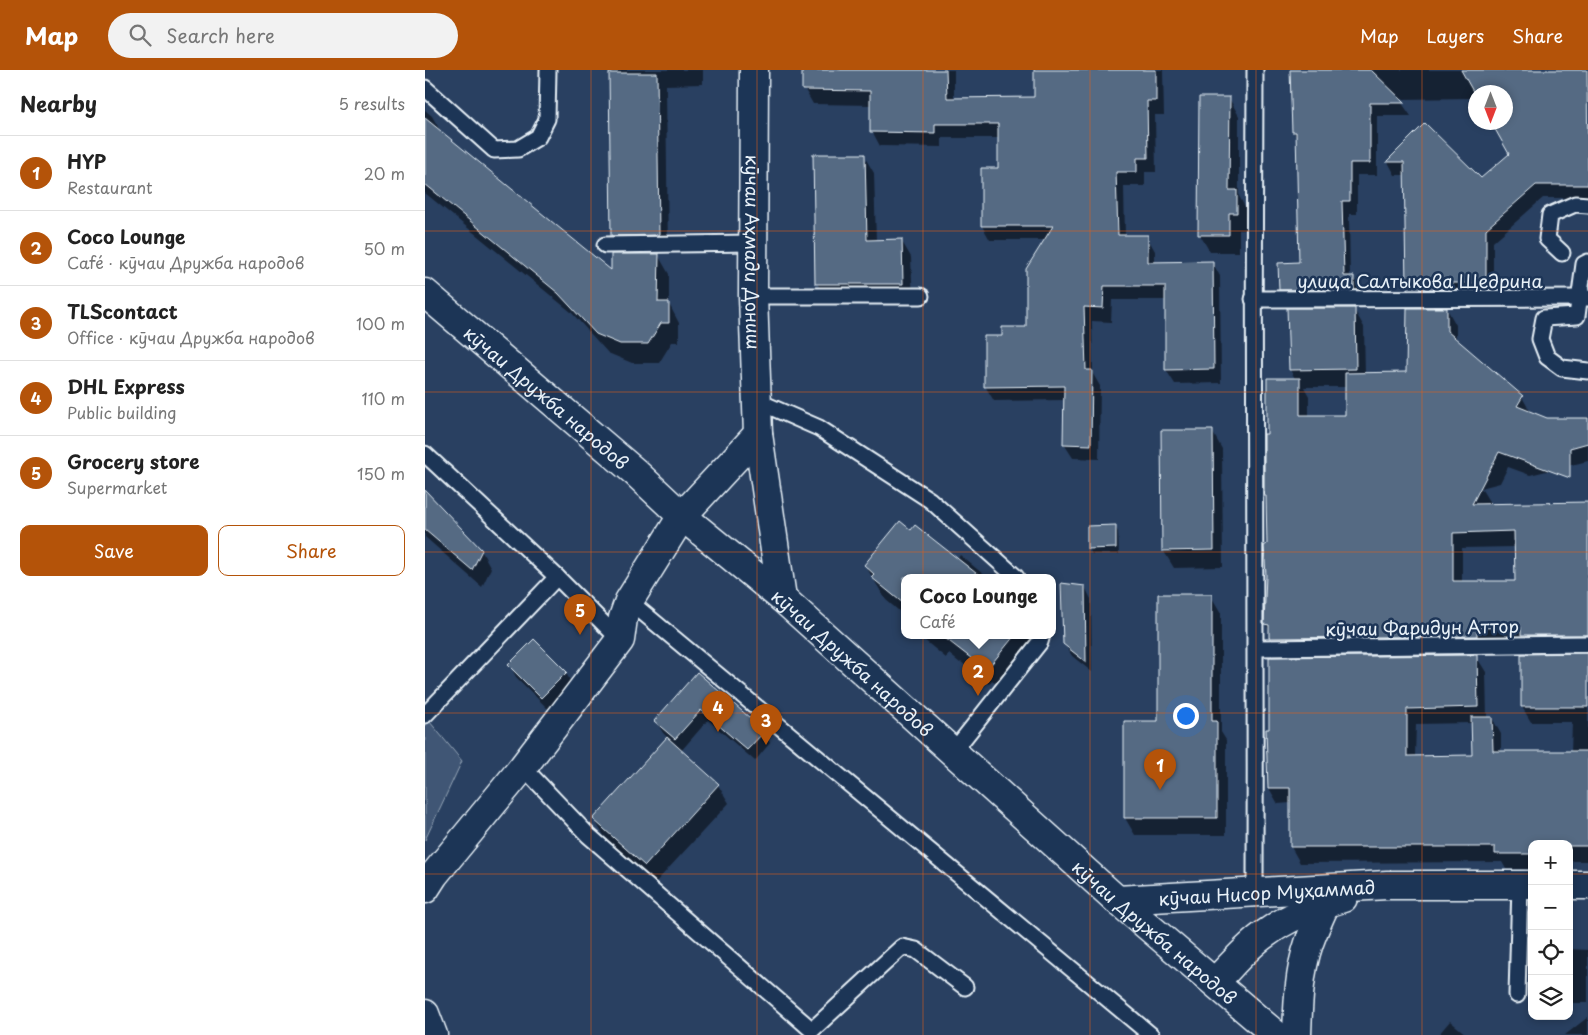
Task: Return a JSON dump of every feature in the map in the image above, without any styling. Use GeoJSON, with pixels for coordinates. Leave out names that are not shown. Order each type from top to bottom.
{"type":"FeatureCollection","features":[{"type":"Feature","properties":{"kind":"street","name":"кӯчаи Аҳмади Дониш"},"geometry":{"type":"LineString","coordinates":[[754,70],[753,296],[758,434],[782,598]]}},
{"type":"Feature","properties":{"kind":"street","name":"кӯчаи Дружба народов"},"geometry":{"type":"LineString","coordinates":[[425,293],[635,472],[682,516],[782,598],[1117,900],[1276,1035]]}},
{"type":"Feature","properties":{"kind":"street"},"geometry":{"type":"LineString","coordinates":[[425,889],[434,875],[523,767],[620,640],[623,618],[629,601],[682,516],[758,434]]}},
{"type":"Feature","properties":{"kind":"street","name":"кӯчаи Нисор Муҳаммад"},"geometry":{"type":"LineString","coordinates":[[1117,900],[1387,885],[1526,884]]}},
{"type":"Feature","properties":{"kind":"street","name":"кӯчаи Нисор Муҳаммад"},"geometry":{"type":"LineString","coordinates":[[1215,982],[1242,954],[1265,934],[1290,919],[1326,903],[1387,885]]}},
{"type":"Feature","properties":{"kind":"street"},"geometry":{"type":"LineString","coordinates":[[1573,885],[1588,885]]}},
{"type":"Feature","properties":{"kind":"street"},"geometry":{"type":"LineString","coordinates":[[1297,1035],[1303,968],[1309,942],[1326,903]]}},
{"type":"Feature","properties":{"kind":"street"},"geometry":{"type":"LineString","coordinates":[[425,1014],[433,1035]]}},
{"type":"Feature","properties":{"kind":"lane"},"geometry":{"type":"LineString","coordinates":[[425,88],[494,150],[518,149],[538,138],[547,119],[548,70]]}},
{"type":"Feature","properties":{"kind":"lane"},"geometry":{"type":"LineString","coordinates":[[1255,70],[1253,299],[1255,892]]}},
{"type":"Feature","properties":{"kind":"lane"},"geometry":{"type":"LineString","coordinates":[[1562,253],[1547,239],[1550,215],[1575,204],[1588,205]]}},
{"type":"Feature","properties":{"kind":"lane"},"geometry":{"type":"LineString","coordinates":[[605,245],[753,243]]}},
{"type":"Feature","properties":{"kind":"lane"},"geometry":{"type":"LineString","coordinates":[[1588,262],[1584,264],[1583,298],[1577,316],[1544,318],[1540,339],[1547,358],[1562,368],[1588,371]]}},
{"type":"Feature","properties":{"kind":"lane"},"geometry":{"type":"LineString","coordinates":[[753,296],[921,296]]}},
{"type":"Feature","properties":{"kind":"lane","name":"улица Салтыкова Щедрина"},"geometry":{"type":"LineString","coordinates":[[1253,299],[1583,298]]}},
{"type":"Feature","properties":{"kind":"lane"},"geometry":{"type":"LineString","coordinates":[[757,401],[819,428],[930,500],[1013,574]]}},
{"type":"Feature","properties":{"kind":"lane"},"geometry":{"type":"LineString","coordinates":[[425,454],[620,640]]}},
{"type":"Feature","properties":{"kind":"lane"},"geometry":{"type":"LineString","coordinates":[[425,715],[557,578]]}},
{"type":"Feature","properties":{"kind":"lane"},"geometry":{"type":"LineString","coordinates":[[629,601],[1151,1035]]}},
{"type":"Feature","properties":{"kind":"lane"},"geometry":{"type":"LineString","coordinates":[[953,752],[1040,639]]}},
{"type":"Feature","properties":{"kind":"lane","name":"кӯчаи Фаридун Аттор"},"geometry":{"type":"LineString","coordinates":[[1255,648],[1588,644]]}},
{"type":"Feature","properties":{"kind":"lane"},"geometry":{"type":"LineString","coordinates":[[523,767],[588,835],[809,1032],[902,947],[916,950],[965,986]]}},
{"type":"Feature","properties":{"kind":"lane"},"geometry":{"type":"LineString","coordinates":[[1517,995],[1526,884]]}},
{"type":"Feature","properties":{"kind":"shaded area"},"geometry":{"type":"Polygon","coordinates":[[[425,716],[462,761],[425,840],[425,716]]]}},
{"type":"Feature","properties":{"kind":"building"},"geometry":{"type":"Polygon","coordinates":[[[802,70],[946,70],[947,98],[1034,97],[1034,70],[1156,70],[1156,101],[1147,101],[1148,158],[1137,158],[1137,172],[1116,172],[1118,235],[1148,235],[1148,262],[1213,261],[1214,369],[1165,370],[1165,286],[1104,286],[1103,308],[1084,307],[1086,370],[1092,370],[1091,445],[1063,444],[1064,386],[984,387],[984,336],[1002,336],[1002,327],[1026,327],[1026,269],[1053,226],[981,226],[981,168],[998,168],[998,124],[935,124],[935,133],[870,132],[870,91],[802,90],[802,70]]]}},
{"type":"Feature","properties":{"kind":"building"},"geometry":{"type":"Polygon","coordinates":[[[1290,70],[1371,70],[1405,103],[1370,103],[1370,163],[1350,163],[1350,201],[1342,201],[1344,276],[1354,276],[1354,289],[1279,290],[1278,263],[1299,262],[1296,132],[1292,132],[1290,70]]]}},
{"type":"Feature","properties":{"kind":"building"},"geometry":{"type":"Polygon","coordinates":[[[1461,70],[1587,70],[1588,185],[1536,185],[1486,229],[1486,283],[1448,283],[1448,289],[1407,289],[1404,162],[1386,162],[1425,123],[1481,178],[1509,154],[1496,130],[1513,130],[1513,85],[1469,85],[1461,70]]]}},
{"type":"Feature","properties":{"kind":"building"},"geometry":{"type":"Polygon","coordinates":[[[609,73],[657,73],[659,235],[611,236],[609,73]]]}},
{"type":"Feature","properties":{"kind":"building"},"geometry":{"type":"Polygon","coordinates":[[[1199,97],[1230,97],[1229,190],[1237,190],[1237,213],[1229,213],[1229,235],[1198,235],[1199,97]]]}},
{"type":"Feature","properties":{"kind":"building"},"geometry":{"type":"Polygon","coordinates":[[[425,118],[611,270],[611,254],[659,254],[658,302],[669,302],[669,323],[661,323],[648,344],[620,344],[596,334],[558,293],[425,184],[425,118]]]}},
{"type":"Feature","properties":{"kind":"building"},"geometry":{"type":"Polygon","coordinates":[[[813,154],[865,154],[867,240],[902,239],[903,284],[815,284],[813,154]]]}},
{"type":"Feature","properties":{"kind":"building"},"geometry":{"type":"Polygon","coordinates":[[[1287,308],[1355,308],[1356,369],[1289,370],[1287,308]]]}},
{"type":"Feature","properties":{"kind":"building"},"geometry":{"type":"Polygon","coordinates":[[[1407,308],[1447,308],[1447,331],[1523,396],[1517,406],[1547,418],[1588,418],[1588,443],[1570,448],[1570,478],[1499,452],[1472,504],[1588,502],[1588,635],[1521,635],[1521,627],[1477,628],[1477,636],[1269,638],[1269,625],[1264,624],[1266,575],[1264,546],[1267,544],[1266,496],[1264,496],[1264,434],[1267,434],[1267,378],[1300,378],[1300,415],[1345,415],[1345,373],[1406,372],[1407,308]],[[1514,531],[1453,533],[1453,581],[1515,581],[1514,531]]]}},
{"type":"Feature","properties":{"kind":"building"},"geometry":{"type":"Polygon","coordinates":[[[1161,430],[1213,430],[1214,550],[1162,551],[1161,430]]]}},
{"type":"Feature","properties":{"kind":"building"},"geometry":{"type":"Polygon","coordinates":[[[425,490],[482,550],[472,570],[425,530],[425,490]]]}},
{"type":"Feature","properties":{"kind":"building"},"geometry":{"type":"Polygon","coordinates":[[[900,521],[911,530],[915,525],[977,574],[901,574],[901,602],[871,577],[874,574],[864,565],[900,521]]]}},
{"type":"Feature","properties":{"kind":"building"},"geometry":{"type":"Polygon","coordinates":[[[1116,525],[1116,548],[1087,549],[1087,526],[1116,525]]]}},
{"type":"Feature","properties":{"kind":"building"},"geometry":{"type":"Polygon","coordinates":[[[1061,583],[1085,586],[1086,662],[1063,644],[1061,583]]]}},
{"type":"Feature","properties":{"kind":"building"},"geometry":{"type":"Polygon","coordinates":[[[1158,594],[1212,594],[1212,721],[1217,721],[1217,818],[1124,818],[1124,721],[1158,721],[1158,594]]]}},
{"type":"Feature","properties":{"kind":"building"},"geometry":{"type":"Polygon","coordinates":[[[534,639],[567,672],[541,698],[508,665],[534,639]]]}},
{"type":"Feature","properties":{"kind":"building"},"geometry":{"type":"Polygon","coordinates":[[[946,639],[1012,639],[989,667],[979,659],[976,662],[946,639]]]}},
{"type":"Feature","properties":{"kind":"building"},"geometry":{"type":"Polygon","coordinates":[[[1588,653],[1588,707],[1521,707],[1521,654],[1588,653]]]}},
{"type":"Feature","properties":{"kind":"building"},"geometry":{"type":"Polygon","coordinates":[[[1477,655],[1478,707],[1407,709],[1407,756],[1472,755],[1471,717],[1492,717],[1493,751],[1588,751],[1588,846],[1573,846],[1573,840],[1528,840],[1528,854],[1495,854],[1495,847],[1290,847],[1290,788],[1268,788],[1266,729],[1269,729],[1269,657],[1477,655]]]}},
{"type":"Feature","properties":{"kind":"building"},"geometry":{"type":"Polygon","coordinates":[[[697,672],[765,731],[747,750],[701,710],[675,739],[654,721],[697,672]]]}},
{"type":"Feature","properties":{"kind":"building"},"geometry":{"type":"Polygon","coordinates":[[[667,737],[719,784],[645,866],[593,819],[667,737]]]}},
{"type":"Feature","properties":{"kind":"place","name":"Grocery store"},"geometry":{"type":"Point","coordinates":[580,635]}},
{"type":"Feature","properties":{"kind":"place","name":"Coco Lounge"},"geometry":{"type":"Point","coordinates":[978,696]}},
{"type":"Feature","properties":{"kind":"place","name":"DHL Express"},"geometry":{"type":"Point","coordinates":[718,732]}},
{"type":"Feature","properties":{"kind":"place","name":"TLScontact"},"geometry":{"type":"Point","coordinates":[766,745]}},
{"type":"Feature","properties":{"kind":"place","name":"HYP"},"geometry":{"type":"Point","coordinates":[1160,790]}}]}
